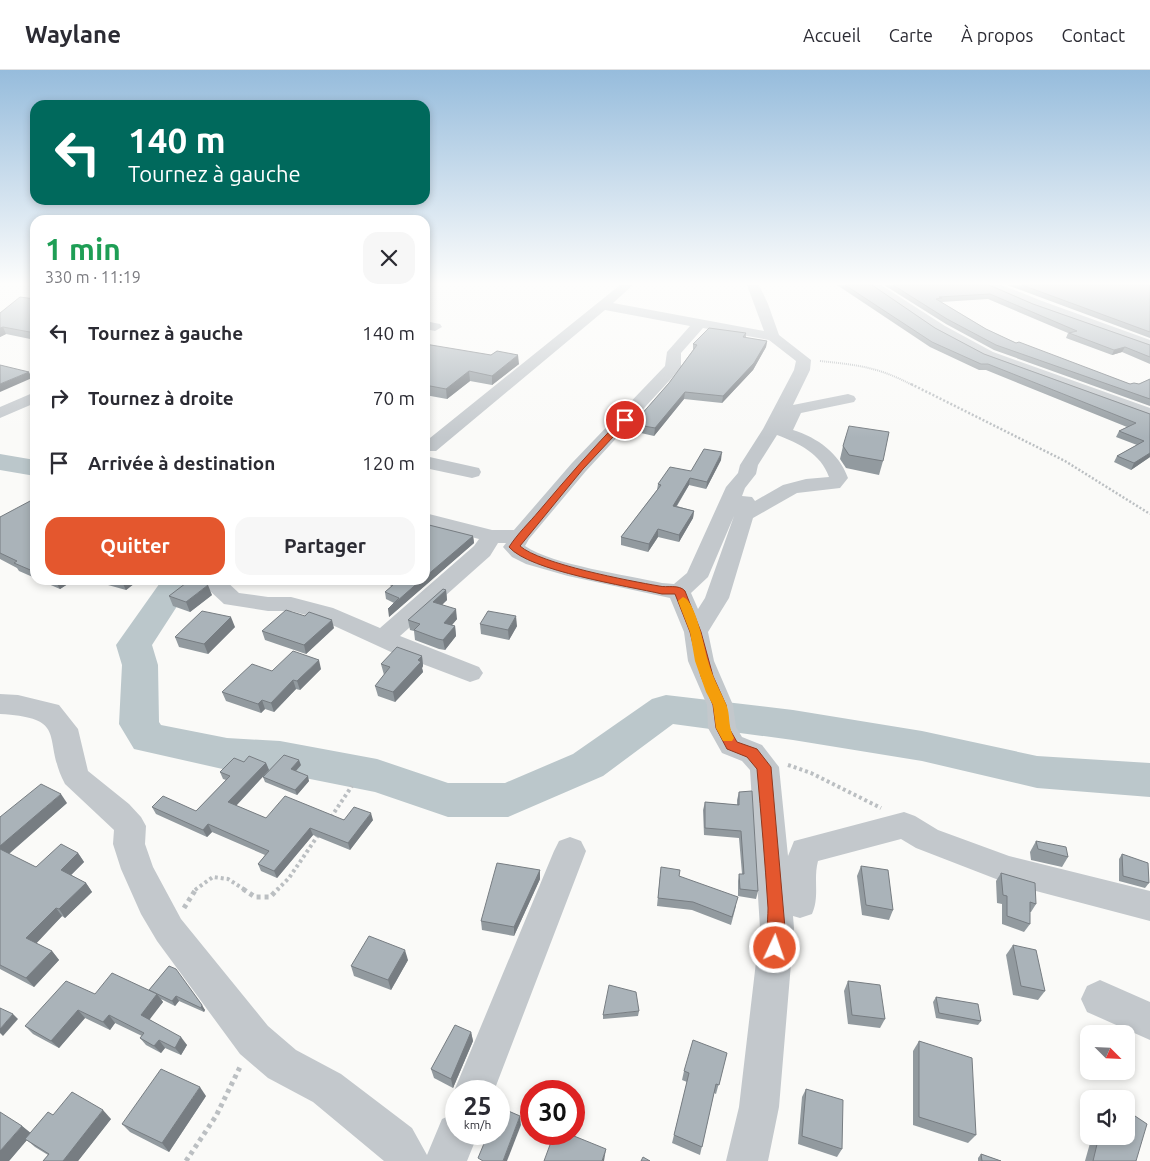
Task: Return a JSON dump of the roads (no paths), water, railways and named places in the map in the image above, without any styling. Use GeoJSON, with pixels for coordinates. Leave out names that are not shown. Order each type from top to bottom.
{"type":"FeatureCollection","features":[{"type":"Feature","properties":{"kind":"street"},"geometry":{"type":"LineString","coordinates":[[430,452],[566,336]]}},
{"type":"Feature","properties":{"kind":"street"},"geometry":{"type":"LineString","coordinates":[[688,336],[674,352],[673,368],[579,468],[541,516],[520,537],[514,547],[520,552],[568,570],[662,590],[679,591],[697,577],[736,487],[747,474],[756,452],[778,430],[795,409],[848,399]]}},
{"type":"Feature","properties":{"kind":"street"},"geometry":{"type":"LineString","coordinates":[[767,336],[773,337],[804,360],[802,370],[778,430]]}},
{"type":"Feature","properties":{"kind":"street"},"geometry":{"type":"LineString","coordinates":[[953,336],[988,355],[1150,414]]}},
{"type":"Feature","properties":{"kind":"street"},"geometry":{"type":"LineString","coordinates":[[1125,336],[1150,345]]}},
{"type":"Feature","properties":{"kind":"street"},"geometry":{"type":"LineString","coordinates":[[0,413],[30,400]]}},
{"type":"Feature","properties":{"kind":"street"},"geometry":{"type":"LineString","coordinates":[[744,515],[790,489],[806,485],[834,484],[839,478],[837,470],[826,457],[805,440],[778,430]]}},
{"type":"Feature","properties":{"kind":"street"},"geometry":{"type":"LineString","coordinates":[[430,456],[472,472]]}},
{"type":"Feature","properties":{"kind":"street"},"geometry":{"type":"LineString","coordinates":[[696,632],[718,598],[747,506],[736,487]]}},
{"type":"Feature","properties":{"kind":"street"},"geometry":{"type":"LineString","coordinates":[[430,520],[492,536],[520,537]]}},
{"type":"Feature","properties":{"kind":"street"},"geometry":{"type":"LineString","coordinates":[[385,640],[390,632],[482,551],[492,536]]}},
{"type":"Feature","properties":{"kind":"street"},"geometry":{"type":"LineString","coordinates":[[217,585],[232,599],[268,604],[291,604],[325,613],[385,640],[470,673]]}},
{"type":"Feature","properties":{"kind":"street"},"geometry":{"type":"LineString","coordinates":[[679,591],[696,632],[701,661],[732,745],[752,753],[764,767],[777,928],[759,1107],[747,1161]]}},
{"type":"Feature","properties":{"kind":"street"},"geometry":{"type":"LineString","coordinates":[[0,704],[18,705],[49,712],[64,729],[76,776],[130,826],[130,844],[137,869],[153,903],[169,930],[254,1040],[282,1064],[327,1088],[397,1143],[408,1161]]}},
{"type":"Feature","properties":{"kind":"street"},"geometry":{"type":"LineString","coordinates":[[800,903],[800,868],[805,851],[904,826],[927,839],[1009,870],[1135,904],[1150,906]]}},
{"type":"Feature","properties":{"kind":"street"},"geometry":{"type":"LineString","coordinates":[[478,1080],[570,851]]}},
{"type":"Feature","properties":{"kind":"street"},"geometry":{"type":"LineString","coordinates":[[1100,999],[1150,1021]]}},
{"type":"Feature","properties":{"kind":"street"},"geometry":{"type":"LineString","coordinates":[[446,1161],[453,1145]]}},
{"type":"Feature","properties":{"kind":"waterway"},"geometry":{"type":"LineString","coordinates":[[0,462],[30,467]]}},
{"type":"Feature","properties":{"kind":"waterway"},"geometry":{"type":"LineString","coordinates":[[175,585],[134,645],[140,665],[139,724],[148,738],[227,754],[280,757],[377,776],[448,800],[508,800],[588,765],[666,709],[793,725],[922,746],[1037,772],[1150,780]]}}]}
